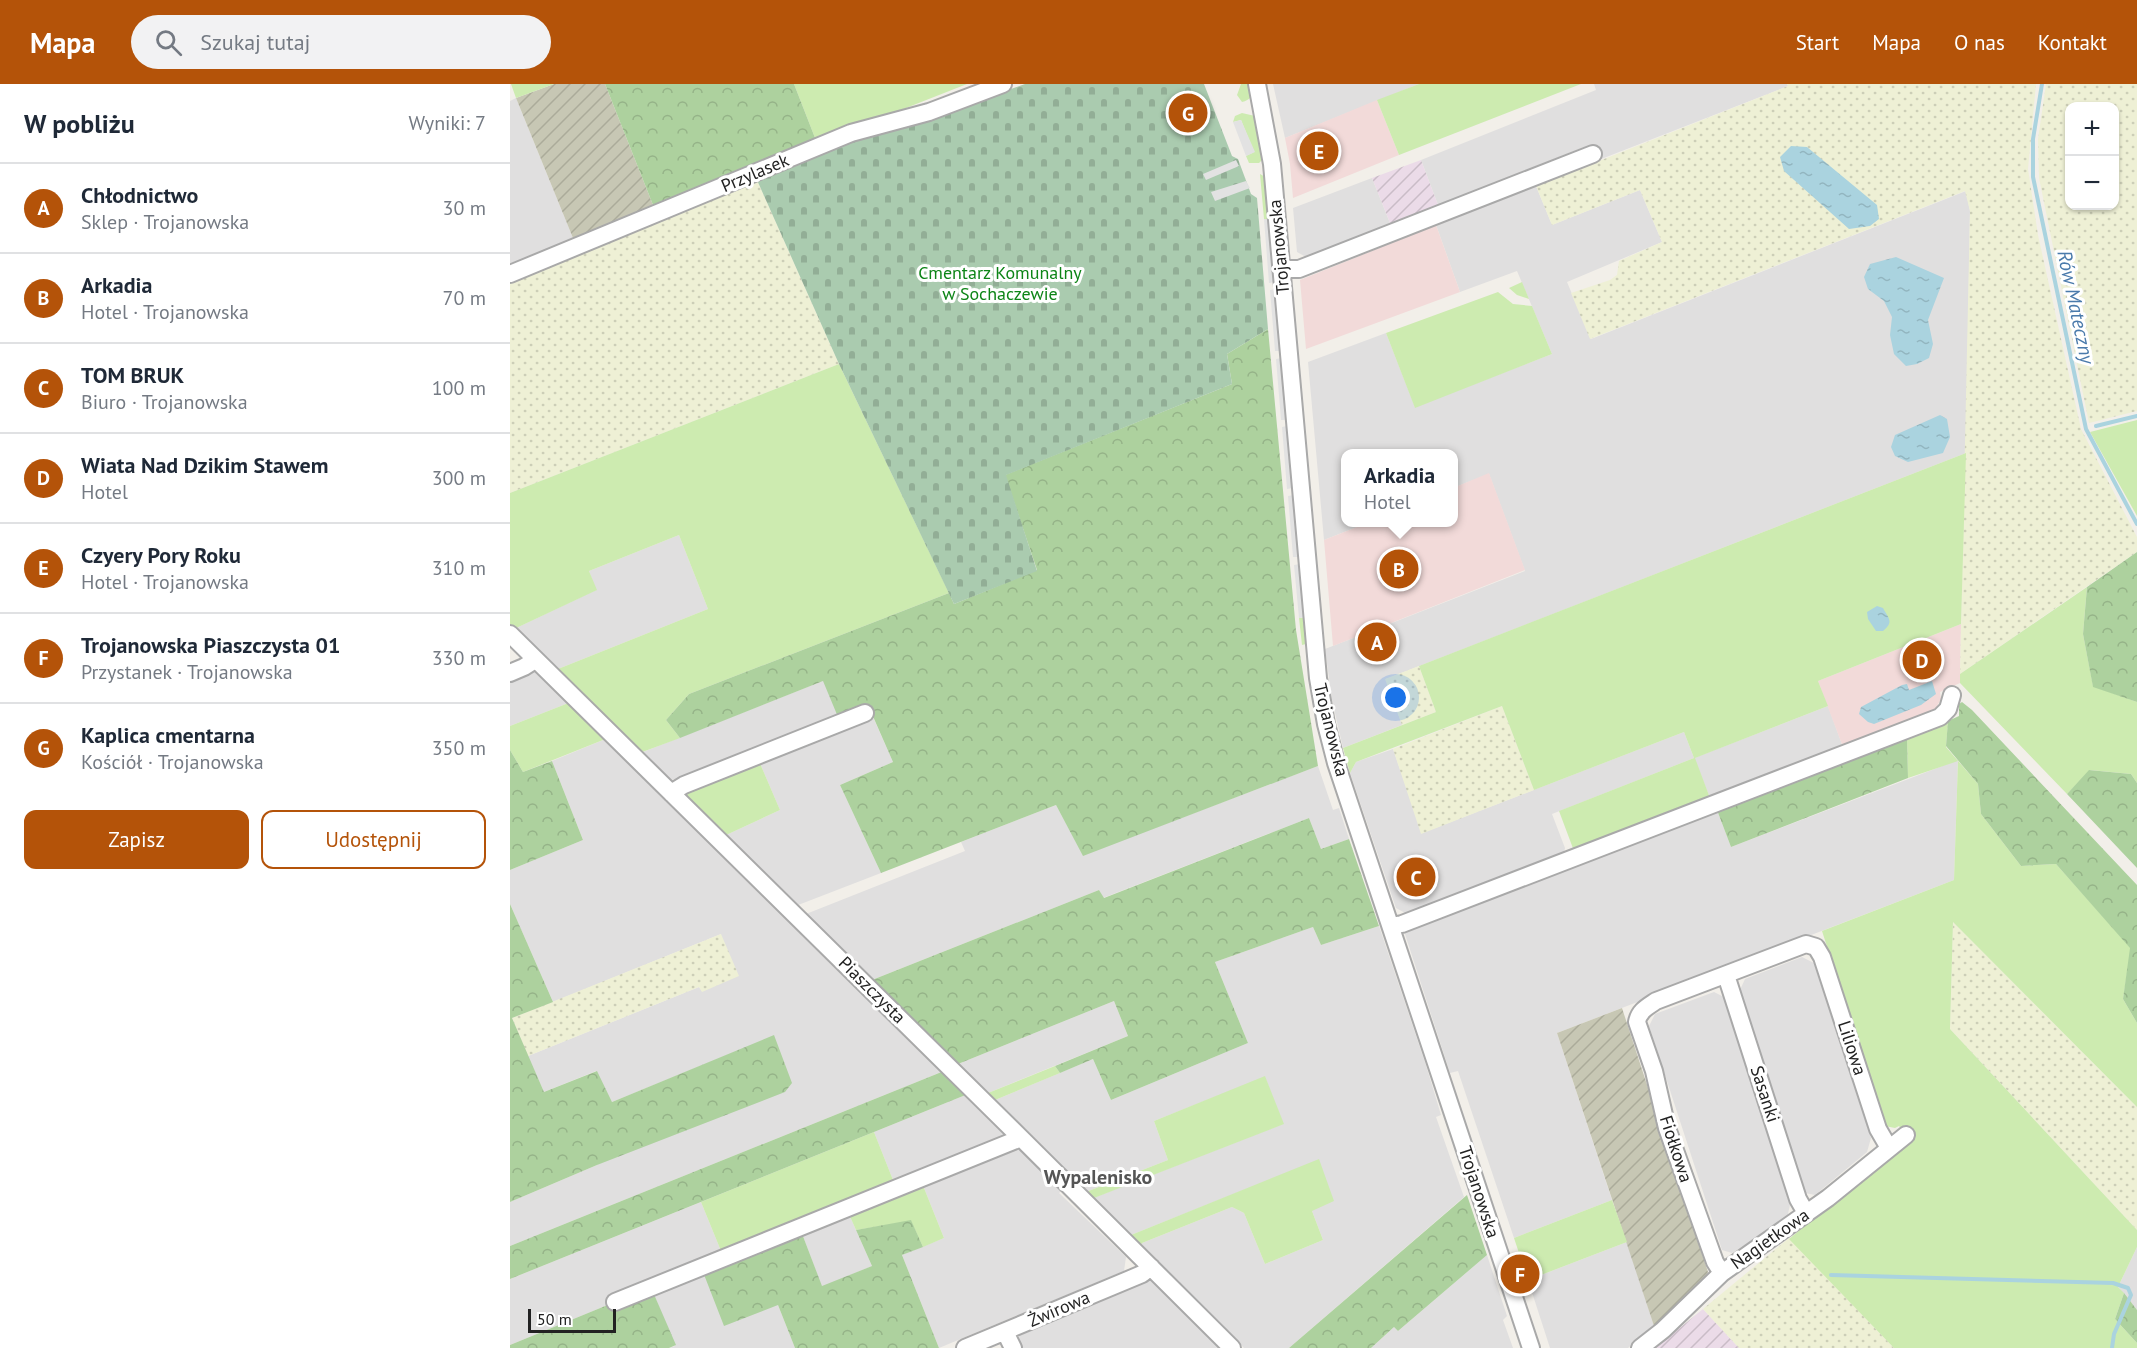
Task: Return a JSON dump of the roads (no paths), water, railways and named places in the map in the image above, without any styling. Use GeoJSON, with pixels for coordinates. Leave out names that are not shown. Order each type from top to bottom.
{"type":"FeatureCollection","features":[{"type":"Feature","properties":{"kind":"street","name":"Przylasek"},"geometry":{"type":"LineString","coordinates":[[510,274],[851,133],[929,112],[1003,84]]}},
{"type":"Feature","properties":{"kind":"street","name":"Trojanowska"},"geometry":{"type":"LineString","coordinates":[[1257,84],[1272,164],[1318,678],[1326,724],[1336,763],[1532,1348]]}},
{"type":"Feature","properties":{"kind":"street"},"geometry":{"type":"LineString","coordinates":[[1281,269],[1299,269],[1593,154]]}},
{"type":"Feature","properties":{"kind":"street","name":"Piaszczysta"},"geometry":{"type":"LineString","coordinates":[[510,634],[1022,1137],[1232,1348]]}},
{"type":"Feature","properties":{"kind":"street"},"geometry":{"type":"LineString","coordinates":[[510,673],[535,660]]}},
{"type":"Feature","properties":{"kind":"street"},"geometry":{"type":"LineString","coordinates":[[1391,926],[1402,924],[1940,717],[1948,709],[1952,695]]}},
{"type":"Feature","properties":{"kind":"street"},"geometry":{"type":"LineString","coordinates":[[671,793],[684,785],[865,713]]}},
{"type":"Feature","properties":{"kind":"street","name":"Liliowa"},"geometry":{"type":"LineString","coordinates":[[1726,975],[1806,944],[1816,947],[1822,957],[1878,1129],[1889,1148]]}},
{"type":"Feature","properties":{"kind":"street","name":"Fiołkowa"},"geometry":{"type":"LineString","coordinates":[[1722,1273],[1715,1262],[1667,1128],[1654,1071],[1637,1022],[1638,1015],[1656,1001],[1726,975]]}},
{"type":"Feature","properties":{"kind":"street","name":"Sasanki"},"geometry":{"type":"LineString","coordinates":[[1726,975],[1798,1199],[1806,1213]]}},
{"type":"Feature","properties":{"kind":"street","name":"Nagietkowa"},"geometry":{"type":"LineString","coordinates":[[1640,1348],[1663,1330],[1722,1273],[1828,1198],[1906,1135]]}},
{"type":"Feature","properties":{"kind":"street"},"geometry":{"type":"LineString","coordinates":[[615,1302],[1022,1137]]}},
{"type":"Feature","properties":{"kind":"street","name":"Żwirowa"},"geometry":{"type":"LineString","coordinates":[[965,1348],[1142,1274],[1151,1267]]}},
{"type":"Feature","properties":{"kind":"street"},"geometry":{"type":"LineString","coordinates":[[1005,1332],[1012,1348]]}},
{"type":"Feature","properties":{"kind":"water"},"geometry":{"type":"Polygon","coordinates":[[[1791,146],[1807,147],[1877,205],[1879,219],[1870,226],[1849,229],[1784,171],[1780,157],[1791,146]]]}},
{"type":"Feature","properties":{"kind":"water"},"geometry":{"type":"Polygon","coordinates":[[[1896,257],[1944,278],[1928,320],[1933,344],[1929,358],[1906,366],[1894,354],[1890,335],[1892,317],[1884,301],[1868,289],[1864,277],[1870,264],[1896,257]]]}},
{"type":"Feature","properties":{"kind":"water"},"geometry":{"type":"Polygon","coordinates":[[[1940,415],[1947,419],[1950,437],[1943,453],[1908,462],[1895,456],[1891,447],[1895,435],[1940,415]]]}},
{"type":"Feature","properties":{"kind":"water"},"geometry":{"type":"Polygon","coordinates":[[[1877,606],[1883,608],[1889,620],[1883,631],[1876,631],[1868,619],[1867,612],[1877,606]]]}},
{"type":"Feature","properties":{"kind":"water"},"geometry":{"type":"Polygon","coordinates":[[[1932,681],[1936,694],[1921,705],[1874,724],[1859,714],[1861,707],[1902,685],[1907,684],[1909,690],[1932,681]]]}},
{"type":"Feature","properties":{"kind":"waterway","name":"Rów Mateczny"},"geometry":{"type":"LineString","coordinates":[[2042,84],[2033,139],[2033,177],[2086,429],[2137,524]]}},
{"type":"Feature","properties":{"kind":"waterway"},"geometry":{"type":"LineString","coordinates":[[2096,426],[2137,416]]}},
{"type":"Feature","properties":{"kind":"waterway"},"geometry":{"type":"LineString","coordinates":[[1831,1275],[2113,1283],[2128,1288],[2131,1295],[2114,1334],[2112,1348]]}},
{"type":"Feature","properties":{"kind":"place","name":"Kaplica cmentarna"},"geometry":{"type":"Point","coordinates":[1188,113]}},
{"type":"Feature","properties":{"kind":"place","name":"Czyery Pory Roku"},"geometry":{"type":"Point","coordinates":[1319,151]}},
{"type":"Feature","properties":{"kind":"place","name":"Arkadia"},"geometry":{"type":"Point","coordinates":[1399,569]}},
{"type":"Feature","properties":{"kind":"place","name":"Chłodnictwo"},"geometry":{"type":"Point","coordinates":[1377,642]}},
{"type":"Feature","properties":{"kind":"place","name":"Wiata Nad Dzikim Stawem"},"geometry":{"type":"Point","coordinates":[1922,660]}},
{"type":"Feature","properties":{"kind":"place","name":"TOM BRUK"},"geometry":{"type":"Point","coordinates":[1416,877]}},
{"type":"Feature","properties":{"kind":"place","name":"Trojanowska Piaszczysta 01"},"geometry":{"type":"Point","coordinates":[1520,1274]}},
{"type":"Feature","properties":{"kind":"district","name":"Wypalenisko"},"geometry":{"type":"Point","coordinates":[1098,1177]}},
{"type":"Feature","properties":{"kind":"park label","name":"Cmentarz Komunalny w Sochaczewie"},"geometry":{"type":"Point","coordinates":[1000,283]}}]}
